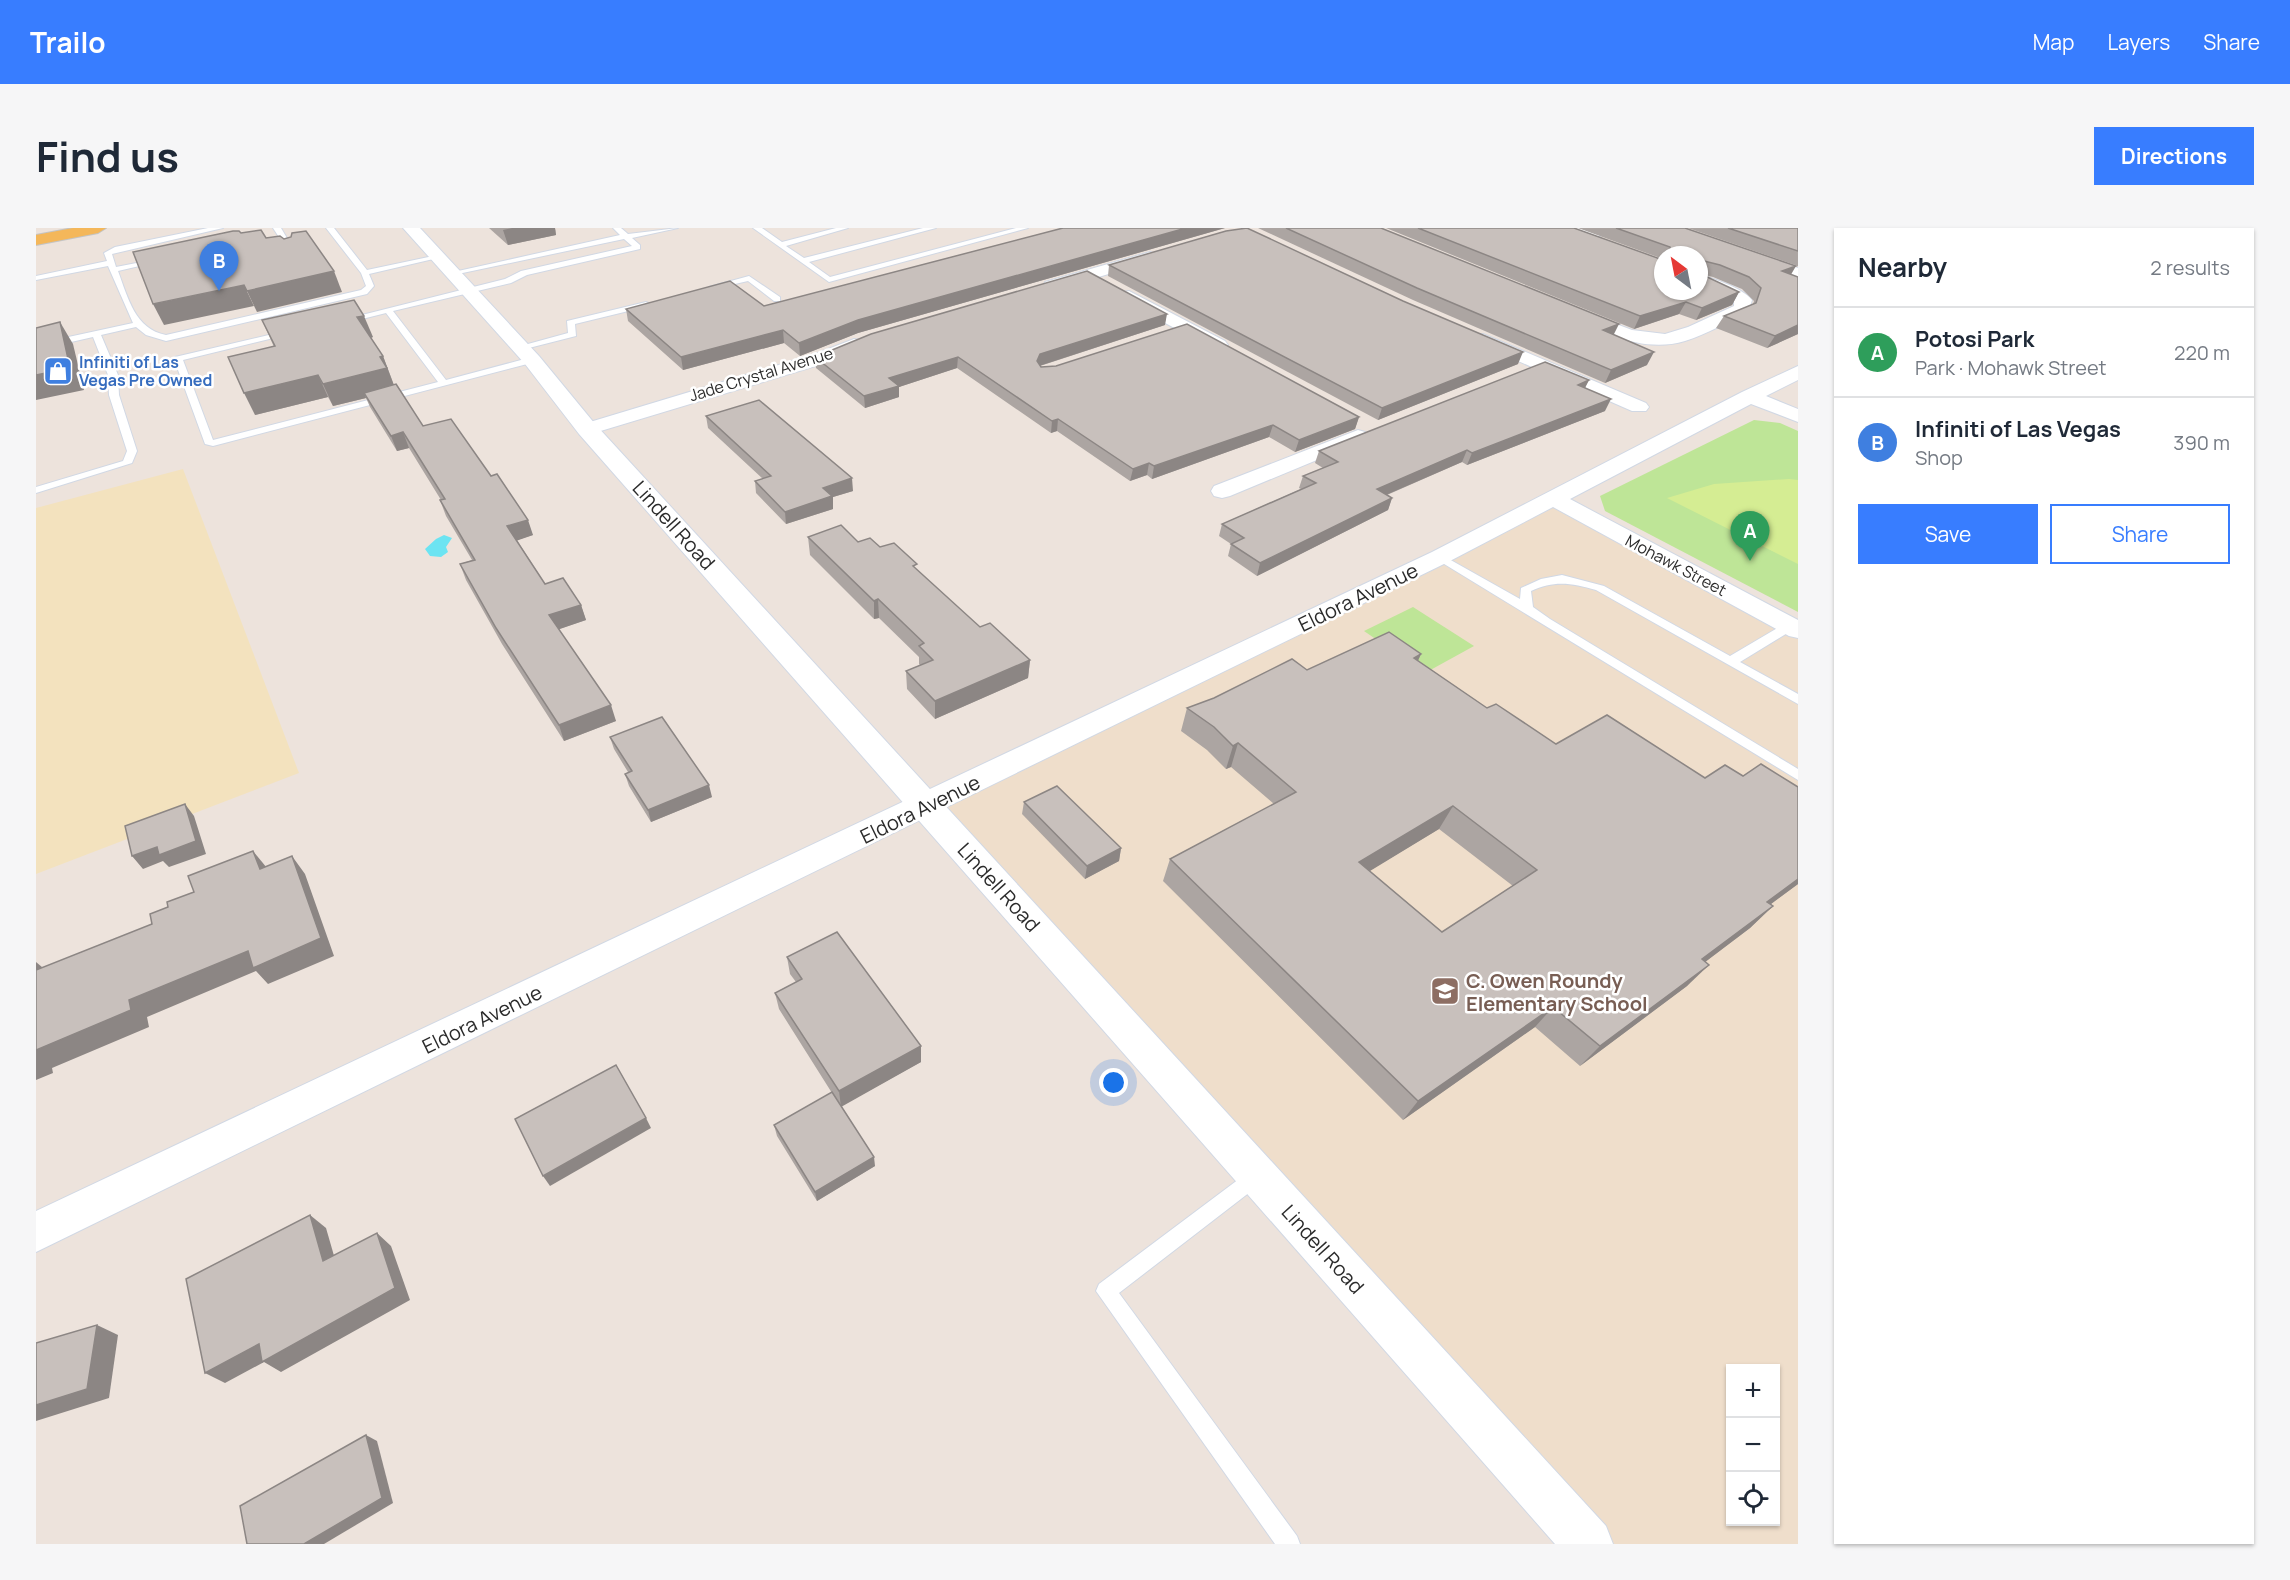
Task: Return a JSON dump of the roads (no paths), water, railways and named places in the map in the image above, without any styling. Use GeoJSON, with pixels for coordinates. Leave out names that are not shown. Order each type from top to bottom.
{"type":"FeatureCollection","features":[{"type":"Feature","properties":{"kind":"main road"},"geometry":{"type":"LineString","coordinates":[[36,240],[98,228]]}},
{"type":"Feature","properties":{"kind":"street","name":"Lindell Road"},"geometry":{"type":"LineString","coordinates":[[413,228],[526,354],[587,429],[1588,1544]]}},
{"type":"Feature","properties":{"kind":"street"},"geometry":{"type":"LineString","coordinates":[[1566,230],[1590,234],[1609,228]]}},
{"type":"Feature","properties":{"kind":"street"},"geometry":{"type":"LineString","coordinates":[[1566,230],[1602,245]]}},
{"type":"Feature","properties":{"kind":"street"},"geometry":{"type":"LineString","coordinates":[[1732,251],[1798,274]]}},
{"type":"Feature","properties":{"kind":"street"},"geometry":{"type":"LineString","coordinates":[[1034,291],[1165,253]]}},
{"type":"Feature","properties":{"kind":"street"},"geometry":{"type":"LineString","coordinates":[[1090,275],[1239,356]]}},
{"type":"Feature","properties":{"kind":"street"},"geometry":{"type":"LineString","coordinates":[[1564,309],[1630,336],[1657,339],[1677,337],[1742,309],[1743,300],[1708,284]]}},
{"type":"Feature","properties":{"kind":"street"},"geometry":{"type":"LineString","coordinates":[[1165,334],[1186,327]]}},
{"type":"Feature","properties":{"kind":"street"},"geometry":{"type":"LineString","coordinates":[[1465,331],[1638,407]]}},
{"type":"Feature","properties":{"kind":"street","name":"Jade Crystal Avenue"},"geometry":{"type":"LineString","coordinates":[[587,429],[822,358],[865,339]]}},
{"type":"Feature","properties":{"kind":"street"},"geometry":{"type":"LineString","coordinates":[[1518,373],[1540,364]]}},
{"type":"Feature","properties":{"kind":"street","name":"Eldora Avenue"},"geometry":{"type":"LineString","coordinates":[[36,1232],[927,806],[1440,557],[1798,372]]}},
{"type":"Feature","properties":{"kind":"street"},"geometry":{"type":"LineString","coordinates":[[1749,396],[1798,416]]}},
{"type":"Feature","properties":{"kind":"street"},"geometry":{"type":"LineString","coordinates":[[1222,491],[1376,429],[1355,418]]}},
{"type":"Feature","properties":{"kind":"street","name":"Mohawk Street"},"geometry":{"type":"LineString","coordinates":[[1554,500],[1794,628]]}},
{"type":"Feature","properties":{"kind":"lane"},"geometry":{"type":"LineString","coordinates":[[219,228],[108,253],[138,324],[151,336],[165,338],[364,292],[370,286],[365,273],[330,228]]}},
{"type":"Feature","properties":{"kind":"lane"},"geometry":{"type":"LineString","coordinates":[[277,228],[295,255]]}},
{"type":"Feature","properties":{"kind":"lane"},"geometry":{"type":"LineString","coordinates":[[341,321],[508,281],[524,273],[637,247],[617,228]]}},
{"type":"Feature","properties":{"kind":"lane"},"geometry":{"type":"LineString","coordinates":[[453,273],[674,228]]}},
{"type":"Feature","properties":{"kind":"lane"},"geometry":{"type":"LineString","coordinates":[[757,228],[829,280],[1024,228]]}},
{"type":"Feature","properties":{"kind":"lane"},"geometry":{"type":"LineString","coordinates":[[780,244],[844,228]]}},
{"type":"Feature","properties":{"kind":"lane"},"geometry":{"type":"LineString","coordinates":[[803,261],[932,228]]}},
{"type":"Feature","properties":{"kind":"lane"},"geometry":{"type":"LineString","coordinates":[[272,238],[283,236]]}},
{"type":"Feature","properties":{"kind":"lane"},"geometry":{"type":"LineString","coordinates":[[365,273],[438,257]]}},
{"type":"Feature","properties":{"kind":"lane"},"geometry":{"type":"LineString","coordinates":[[36,278],[170,259]]}},
{"type":"Feature","properties":{"kind":"lane"},"geometry":{"type":"LineString","coordinates":[[704,290],[749,278],[777,299]]}},
{"type":"Feature","properties":{"kind":"lane"},"geometry":{"type":"LineString","coordinates":[[294,332],[178,359],[210,444],[444,383],[526,354],[573,334],[570,324],[659,301]]}},
{"type":"Feature","properties":{"kind":"lane"},"geometry":{"type":"LineString","coordinates":[[388,310],[444,383]]}},
{"type":"Feature","properties":{"kind":"lane"},"geometry":{"type":"LineString","coordinates":[[36,347],[138,324]]}},
{"type":"Feature","properties":{"kind":"lane"},"geometry":{"type":"LineString","coordinates":[[36,490],[127,463],[132,451],[114,395],[113,375],[96,333]]}},
{"type":"Feature","properties":{"kind":"lane"},"geometry":{"type":"LineString","coordinates":[[1440,557],[1798,775]]}},
{"type":"Feature","properties":{"kind":"lane"},"geometry":{"type":"LineString","coordinates":[[1527,608],[1525,590],[1543,580],[1570,578],[1600,588],[1798,700]]}},
{"type":"Feature","properties":{"kind":"lane"},"geometry":{"type":"LineString","coordinates":[[1730,662],[1794,628]]}},
{"type":"Feature","properties":{"kind":"lane"},"geometry":{"type":"LineString","coordinates":[[1257,1176],[1106,1291],[1289,1544]]}},
{"type":"Feature","properties":{"kind":"water"},"geometry":{"type":"Polygon","coordinates":[[[444,535],[452,538],[446,547],[448,552],[441,557],[430,556],[425,549],[444,535]]]}},
{"type":"Feature","properties":{"kind":"place","name":"Infiniti of Las Vegas"},"geometry":{"type":"Point","coordinates":[219,291]}},
{"type":"Feature","properties":{"kind":"place","name":"Infiniti of Las Vegas Pre Owned"},"geometry":{"type":"Point","coordinates":[58,371]}},
{"type":"Feature","properties":{"kind":"place","name":"Potosi Park"},"geometry":{"type":"Point","coordinates":[1750,561]}},
{"type":"Feature","properties":{"kind":"place","name":"C. Owen Roundy Elementary School"},"geometry":{"type":"Point","coordinates":[1445,991]}}]}
